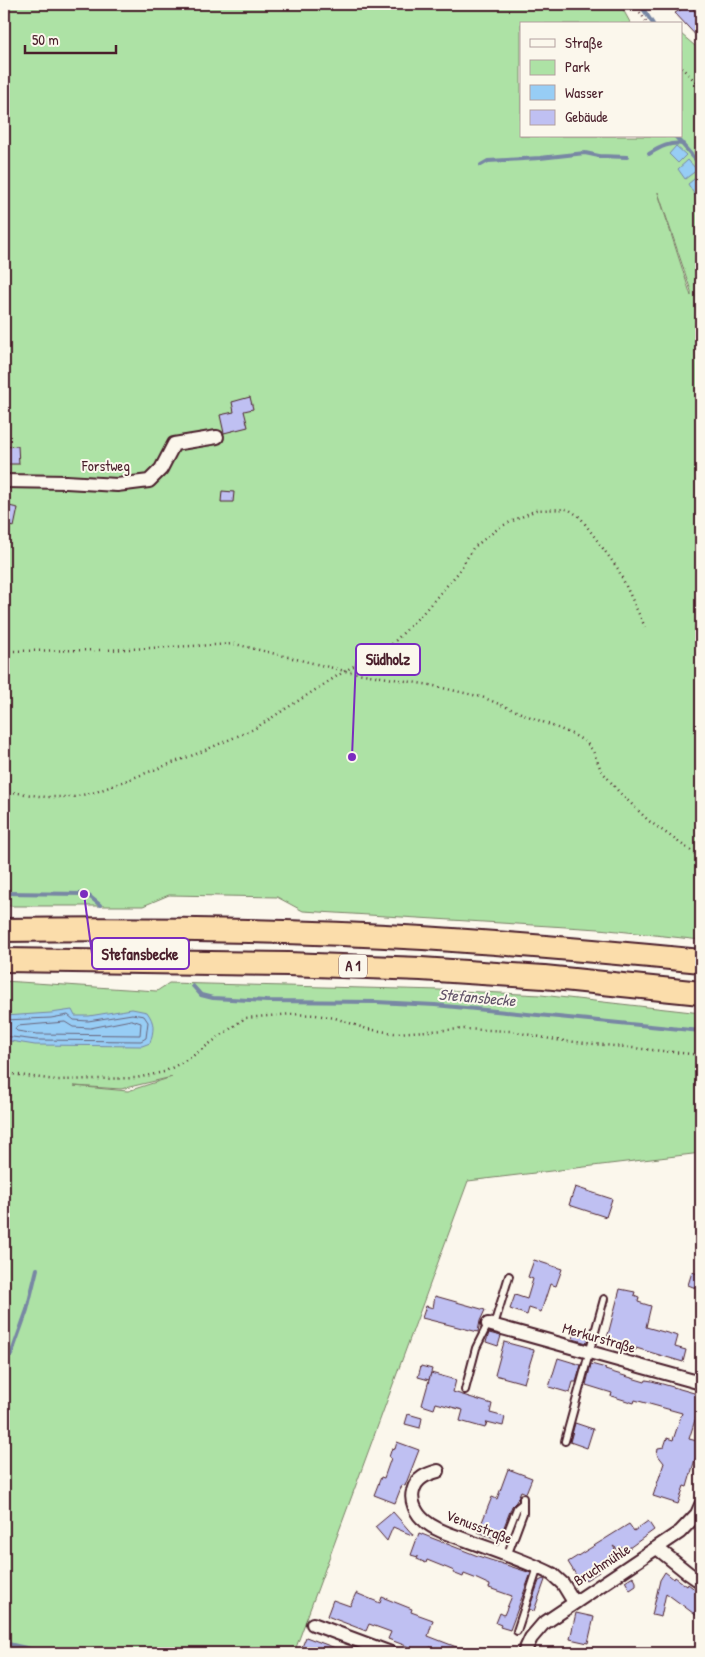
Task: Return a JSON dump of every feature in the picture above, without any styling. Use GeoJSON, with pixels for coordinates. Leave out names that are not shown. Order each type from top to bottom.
{"type":"FeatureCollection","features":[{"type":"Feature","properties":{"kind":"highway","name":"A 1"},"geometry":{"type":"LineString","coordinates":[[4,930],[107,928],[421,938],[701,961]]}},
{"type":"Feature","properties":{"kind":"highway","name":"A 1"},"geometry":{"type":"LineString","coordinates":[[4,960],[288,964],[421,969],[544,977],[701,993]]}},
{"type":"Feature","properties":{"kind":"street","name":"Forstweg"},"geometry":{"type":"LineString","coordinates":[[4,481],[116,485],[149,481],[161,469],[174,444],[217,437]]}},
{"type":"Feature","properties":{"kind":"street","name":"Merkurstraße"},"geometry":{"type":"LineString","coordinates":[[491,1324],[701,1383]]}},
{"type":"Feature","properties":{"kind":"street","name":"Venusstraße"},"geometry":{"type":"LineString","coordinates":[[438,1471],[428,1473],[415,1484],[412,1499],[419,1514],[425,1521],[436,1528],[552,1574],[563,1584],[574,1602]]}},
{"type":"Feature","properties":{"kind":"street","name":"Bruchmühle"},"geometry":{"type":"LineString","coordinates":[[524,1653],[537,1629],[574,1602],[680,1532],[701,1506]]}},
{"type":"Feature","properties":{"kind":"street"},"geometry":{"type":"LineString","coordinates":[[657,1548],[688,1574],[701,1582]]}},
{"type":"Feature","properties":{"kind":"street"},"geometry":{"type":"LineString","coordinates":[[313,1624],[391,1653]]}},
{"type":"Feature","properties":{"kind":"lane"},"geometry":{"type":"LineString","coordinates":[[465,1390],[476,1348],[491,1324],[509,1276]]}},
{"type":"Feature","properties":{"kind":"lane"},"geometry":{"type":"LineString","coordinates":[[565,1441],[604,1299]]}},
{"type":"Feature","properties":{"kind":"lane"},"geometry":{"type":"LineString","coordinates":[[503,1554],[520,1502]]}},
{"type":"Feature","properties":{"kind":"lane"},"geometry":{"type":"LineString","coordinates":[[517,1631],[538,1567]]}},
{"type":"Feature","properties":{"kind":"path"},"geometry":{"type":"LineString","coordinates":[[634,4],[647,22]]}},
{"type":"Feature","properties":{"kind":"path"},"geometry":{"type":"LineString","coordinates":[[682,68],[701,87]]}},
{"type":"Feature","properties":{"kind":"path"},"geometry":{"type":"LineString","coordinates":[[4,792],[46,797],[73,797],[96,792],[196,754],[254,729],[345,671],[392,644],[422,614],[458,573],[473,548],[500,527],[536,510],[568,509],[580,517],[618,569],[645,628]]}},
{"type":"Feature","properties":{"kind":"path"},"geometry":{"type":"LineString","coordinates":[[4,651],[106,650],[235,644],[345,671],[430,685],[482,697],[572,734],[586,742],[593,751],[601,770],[619,792],[649,821],[701,858]]}},
{"type":"Feature","properties":{"kind":"path"},"geometry":{"type":"LineString","coordinates":[[4,1073],[56,1080],[136,1078],[164,1072],[190,1058],[245,1018],[292,1014],[335,1018],[367,1029],[394,1033],[464,1029],[510,1031],[556,1040],[701,1055]]}},
{"type":"Feature","properties":{"kind":"green space"},"geometry":{"type":"Polygon","coordinates":[[[4,4],[620,4],[630,22],[520,22],[520,138],[682,138],[682,35],[701,51],[701,940],[599,929],[303,911],[277,897],[169,895],[143,906],[4,906],[4,4]],[[658,192],[691,296],[691,291],[658,192]]]}},
{"type":"Feature","properties":{"kind":"green space"},"geometry":{"type":"Polygon","coordinates":[[[4,981],[157,991],[169,983],[440,990],[541,995],[701,1013],[701,1153],[468,1181],[294,1653],[4,1653],[4,981]],[[172,1077],[121,1089],[74,1086],[128,1091],[172,1077]]]}},
{"type":"Feature","properties":{"kind":"water"},"geometry":{"type":"Polygon","coordinates":[[[676,146],[686,155],[678,163],[669,154],[676,146]]]}},
{"type":"Feature","properties":{"kind":"water"},"geometry":{"type":"Polygon","coordinates":[[[688,160],[697,170],[685,179],[678,169],[688,160]]]}},
{"type":"Feature","properties":{"kind":"water"},"geometry":{"type":"Polygon","coordinates":[[[699,175],[701,178],[701,194],[696,197],[688,184],[699,175]]]}},
{"type":"Feature","properties":{"kind":"water"},"geometry":{"type":"Polygon","coordinates":[[[132,1009],[147,1012],[150,1016],[153,1027],[150,1043],[142,1046],[35,1045],[4,1040],[4,1016],[72,1010],[75,1016],[89,1016],[132,1009]]]}},
{"type":"Feature","properties":{"kind":"building"},"geometry":{"type":"Polygon","coordinates":[[[690,4],[701,20],[701,41],[675,13],[690,4]]]}},
{"type":"Feature","properties":{"kind":"building"},"geometry":{"type":"Polygon","coordinates":[[[250,397],[253,409],[244,411],[248,427],[224,433],[220,415],[234,412],[232,402],[250,397]]]}},
{"type":"Feature","properties":{"kind":"building"},"geometry":{"type":"Polygon","coordinates":[[[18,446],[19,464],[4,464],[4,447],[18,446]]]}},
{"type":"Feature","properties":{"kind":"building"},"geometry":{"type":"Polygon","coordinates":[[[222,491],[234,492],[233,502],[221,502],[222,491]]]}},
{"type":"Feature","properties":{"kind":"building"},"geometry":{"type":"Polygon","coordinates":[[[4,505],[18,508],[14,527],[4,525],[4,505]]]}},
{"type":"Feature","properties":{"kind":"building"},"geometry":{"type":"Polygon","coordinates":[[[575,1187],[612,1199],[606,1217],[569,1205],[575,1187]]]}},
{"type":"Feature","properties":{"kind":"building"},"geometry":{"type":"Polygon","coordinates":[[[534,1260],[562,1269],[556,1286],[550,1284],[541,1312],[529,1308],[527,1315],[510,1309],[515,1295],[527,1299],[533,1279],[528,1277],[534,1260]]]}},
{"type":"Feature","properties":{"kind":"building"},"geometry":{"type":"Polygon","coordinates":[[[692,1272],[701,1275],[701,1290],[688,1285],[692,1272]]]}},
{"type":"Feature","properties":{"kind":"building"},"geometry":{"type":"Polygon","coordinates":[[[620,1289],[635,1292],[634,1295],[639,1297],[638,1302],[651,1306],[646,1327],[678,1336],[675,1347],[686,1350],[683,1362],[636,1348],[636,1350],[606,1342],[620,1289]]]}},
{"type":"Feature","properties":{"kind":"building"},"geometry":{"type":"Polygon","coordinates":[[[435,1296],[485,1310],[478,1332],[422,1318],[426,1306],[433,1308],[435,1296]]]}},
{"type":"Feature","properties":{"kind":"building"},"geometry":{"type":"Polygon","coordinates":[[[577,1327],[590,1331],[587,1343],[573,1339],[577,1327]]]}},
{"type":"Feature","properties":{"kind":"building"},"geometry":{"type":"Polygon","coordinates":[[[489,1333],[501,1336],[498,1346],[486,1342],[489,1333]]]}},
{"type":"Feature","properties":{"kind":"building"},"geometry":{"type":"Polygon","coordinates":[[[504,1342],[534,1350],[524,1383],[495,1375],[504,1342]]]}},
{"type":"Feature","properties":{"kind":"building"},"geometry":{"type":"Polygon","coordinates":[[[558,1358],[581,1365],[576,1382],[573,1382],[570,1393],[549,1387],[558,1358]]]}},
{"type":"Feature","properties":{"kind":"building"},"geometry":{"type":"Polygon","coordinates":[[[591,1364],[645,1382],[646,1380],[652,1381],[701,1395],[701,1419],[696,1417],[689,1439],[701,1442],[701,1461],[695,1459],[687,1487],[684,1486],[678,1504],[653,1496],[664,1463],[657,1454],[658,1448],[664,1447],[667,1438],[673,1440],[682,1413],[635,1400],[634,1403],[611,1396],[612,1393],[586,1385],[591,1364]]]}},
{"type":"Feature","properties":{"kind":"building"},"geometry":{"type":"Polygon","coordinates":[[[421,1366],[432,1369],[429,1380],[418,1377],[421,1366]]]}},
{"type":"Feature","properties":{"kind":"building"},"geometry":{"type":"Polygon","coordinates":[[[431,1373],[456,1380],[453,1392],[492,1404],[490,1413],[505,1417],[503,1426],[487,1422],[485,1428],[460,1421],[463,1410],[436,1403],[434,1409],[422,1405],[431,1373]]]}},
{"type":"Feature","properties":{"kind":"building"},"geometry":{"type":"Polygon","coordinates":[[[408,1414],[422,1418],[420,1428],[405,1424],[408,1414]]]}},
{"type":"Feature","properties":{"kind":"building"},"geometry":{"type":"Polygon","coordinates":[[[575,1423],[593,1429],[587,1448],[570,1442],[575,1423]]]}},
{"type":"Feature","properties":{"kind":"building"},"geometry":{"type":"Polygon","coordinates":[[[397,1442],[419,1450],[405,1486],[402,1485],[395,1503],[374,1495],[381,1477],[384,1478],[391,1458],[389,1457],[392,1448],[395,1449],[397,1442]]]}},
{"type":"Feature","properties":{"kind":"building"},"geometry":{"type":"Polygon","coordinates":[[[508,1469],[532,1478],[526,1493],[521,1491],[512,1506],[499,1540],[478,1532],[492,1497],[497,1499],[508,1469]]]}},
{"type":"Feature","properties":{"kind":"building"},"geometry":{"type":"Polygon","coordinates":[[[393,1512],[414,1536],[393,1527],[387,1541],[375,1527],[393,1512]]]}},
{"type":"Feature","properties":{"kind":"building"},"geometry":{"type":"Polygon","coordinates":[[[648,1521],[654,1530],[625,1551],[622,1547],[619,1550],[613,1546],[617,1552],[609,1562],[597,1570],[599,1572],[586,1580],[578,1578],[568,1562],[629,1524],[634,1531],[648,1521]]]}},
{"type":"Feature","properties":{"kind":"building"},"geometry":{"type":"Polygon","coordinates":[[[419,1533],[478,1556],[531,1573],[510,1630],[500,1627],[501,1625],[496,1623],[500,1613],[504,1615],[512,1596],[489,1588],[490,1585],[477,1579],[464,1574],[463,1577],[447,1568],[427,1560],[426,1563],[417,1559],[418,1557],[411,1555],[419,1533]]]}},
{"type":"Feature","properties":{"kind":"building"},"geometry":{"type":"Polygon","coordinates":[[[665,1572],[687,1586],[688,1584],[701,1594],[701,1619],[666,1593],[661,1617],[652,1615],[660,1580],[665,1572]]]}},
{"type":"Feature","properties":{"kind":"building"},"geometry":{"type":"Polygon","coordinates":[[[633,1576],[636,1586],[630,1590],[625,1581],[633,1576]]]}},
{"type":"Feature","properties":{"kind":"building"},"geometry":{"type":"Polygon","coordinates":[[[545,1580],[534,1611],[529,1609],[539,1581],[545,1580]]]}},
{"type":"Feature","properties":{"kind":"building"},"geometry":{"type":"Polygon","coordinates":[[[356,1593],[380,1603],[382,1597],[412,1609],[411,1612],[433,1620],[428,1636],[472,1653],[446,1653],[430,1647],[428,1653],[425,1653],[388,1639],[391,1632],[369,1624],[366,1631],[327,1616],[333,1600],[350,1606],[356,1593]]]}},
{"type":"Feature","properties":{"kind":"building"},"geometry":{"type":"Polygon","coordinates":[[[576,1613],[594,1617],[588,1643],[570,1639],[576,1613]]]}},
{"type":"Feature","properties":{"kind":"building"},"geometry":{"type":"Polygon","coordinates":[[[306,1637],[346,1653],[319,1653],[302,1647],[306,1637]]]}},
{"type":"Feature","properties":{"kind":"waterway"},"geometry":{"type":"LineString","coordinates":[[640,4],[652,22]]}},
{"type":"Feature","properties":{"kind":"waterway"},"geometry":{"type":"LineString","coordinates":[[677,138],[701,166]]}},
{"type":"Feature","properties":{"kind":"waterway"},"geometry":{"type":"LineString","coordinates":[[649,154],[665,146],[683,144]]}},
{"type":"Feature","properties":{"kind":"waterway"},"geometry":{"type":"LineString","coordinates":[[481,165],[488,161],[585,153],[599,156],[627,157]]}},
{"type":"Feature","properties":{"kind":"waterway","name":"Stefansbecke"},"geometry":{"type":"LineString","coordinates":[[4,893],[84,894],[100,905]]}},
{"type":"Feature","properties":{"kind":"waterway","name":"Stefansbecke"},"geometry":{"type":"LineString","coordinates":[[193,986],[201,995],[213,998],[435,1005],[701,1031]]}},
{"type":"Feature","properties":{"kind":"waterway"},"geometry":{"type":"LineString","coordinates":[[11,1355],[27,1310],[37,1269]]}},
{"type":"Feature","properties":{"kind":"waterway"},"geometry":{"type":"LineString","coordinates":[[4,1643],[48,1653]]}},
{"type":"Feature","properties":{"kind":"place","name":"Südholz"},"geometry":{"type":"Point","coordinates":[352,757]}},
{"type":"Feature","properties":{"kind":"place","name":"Stefansbecke"},"geometry":{"type":"Point","coordinates":[84,894]}}]}
